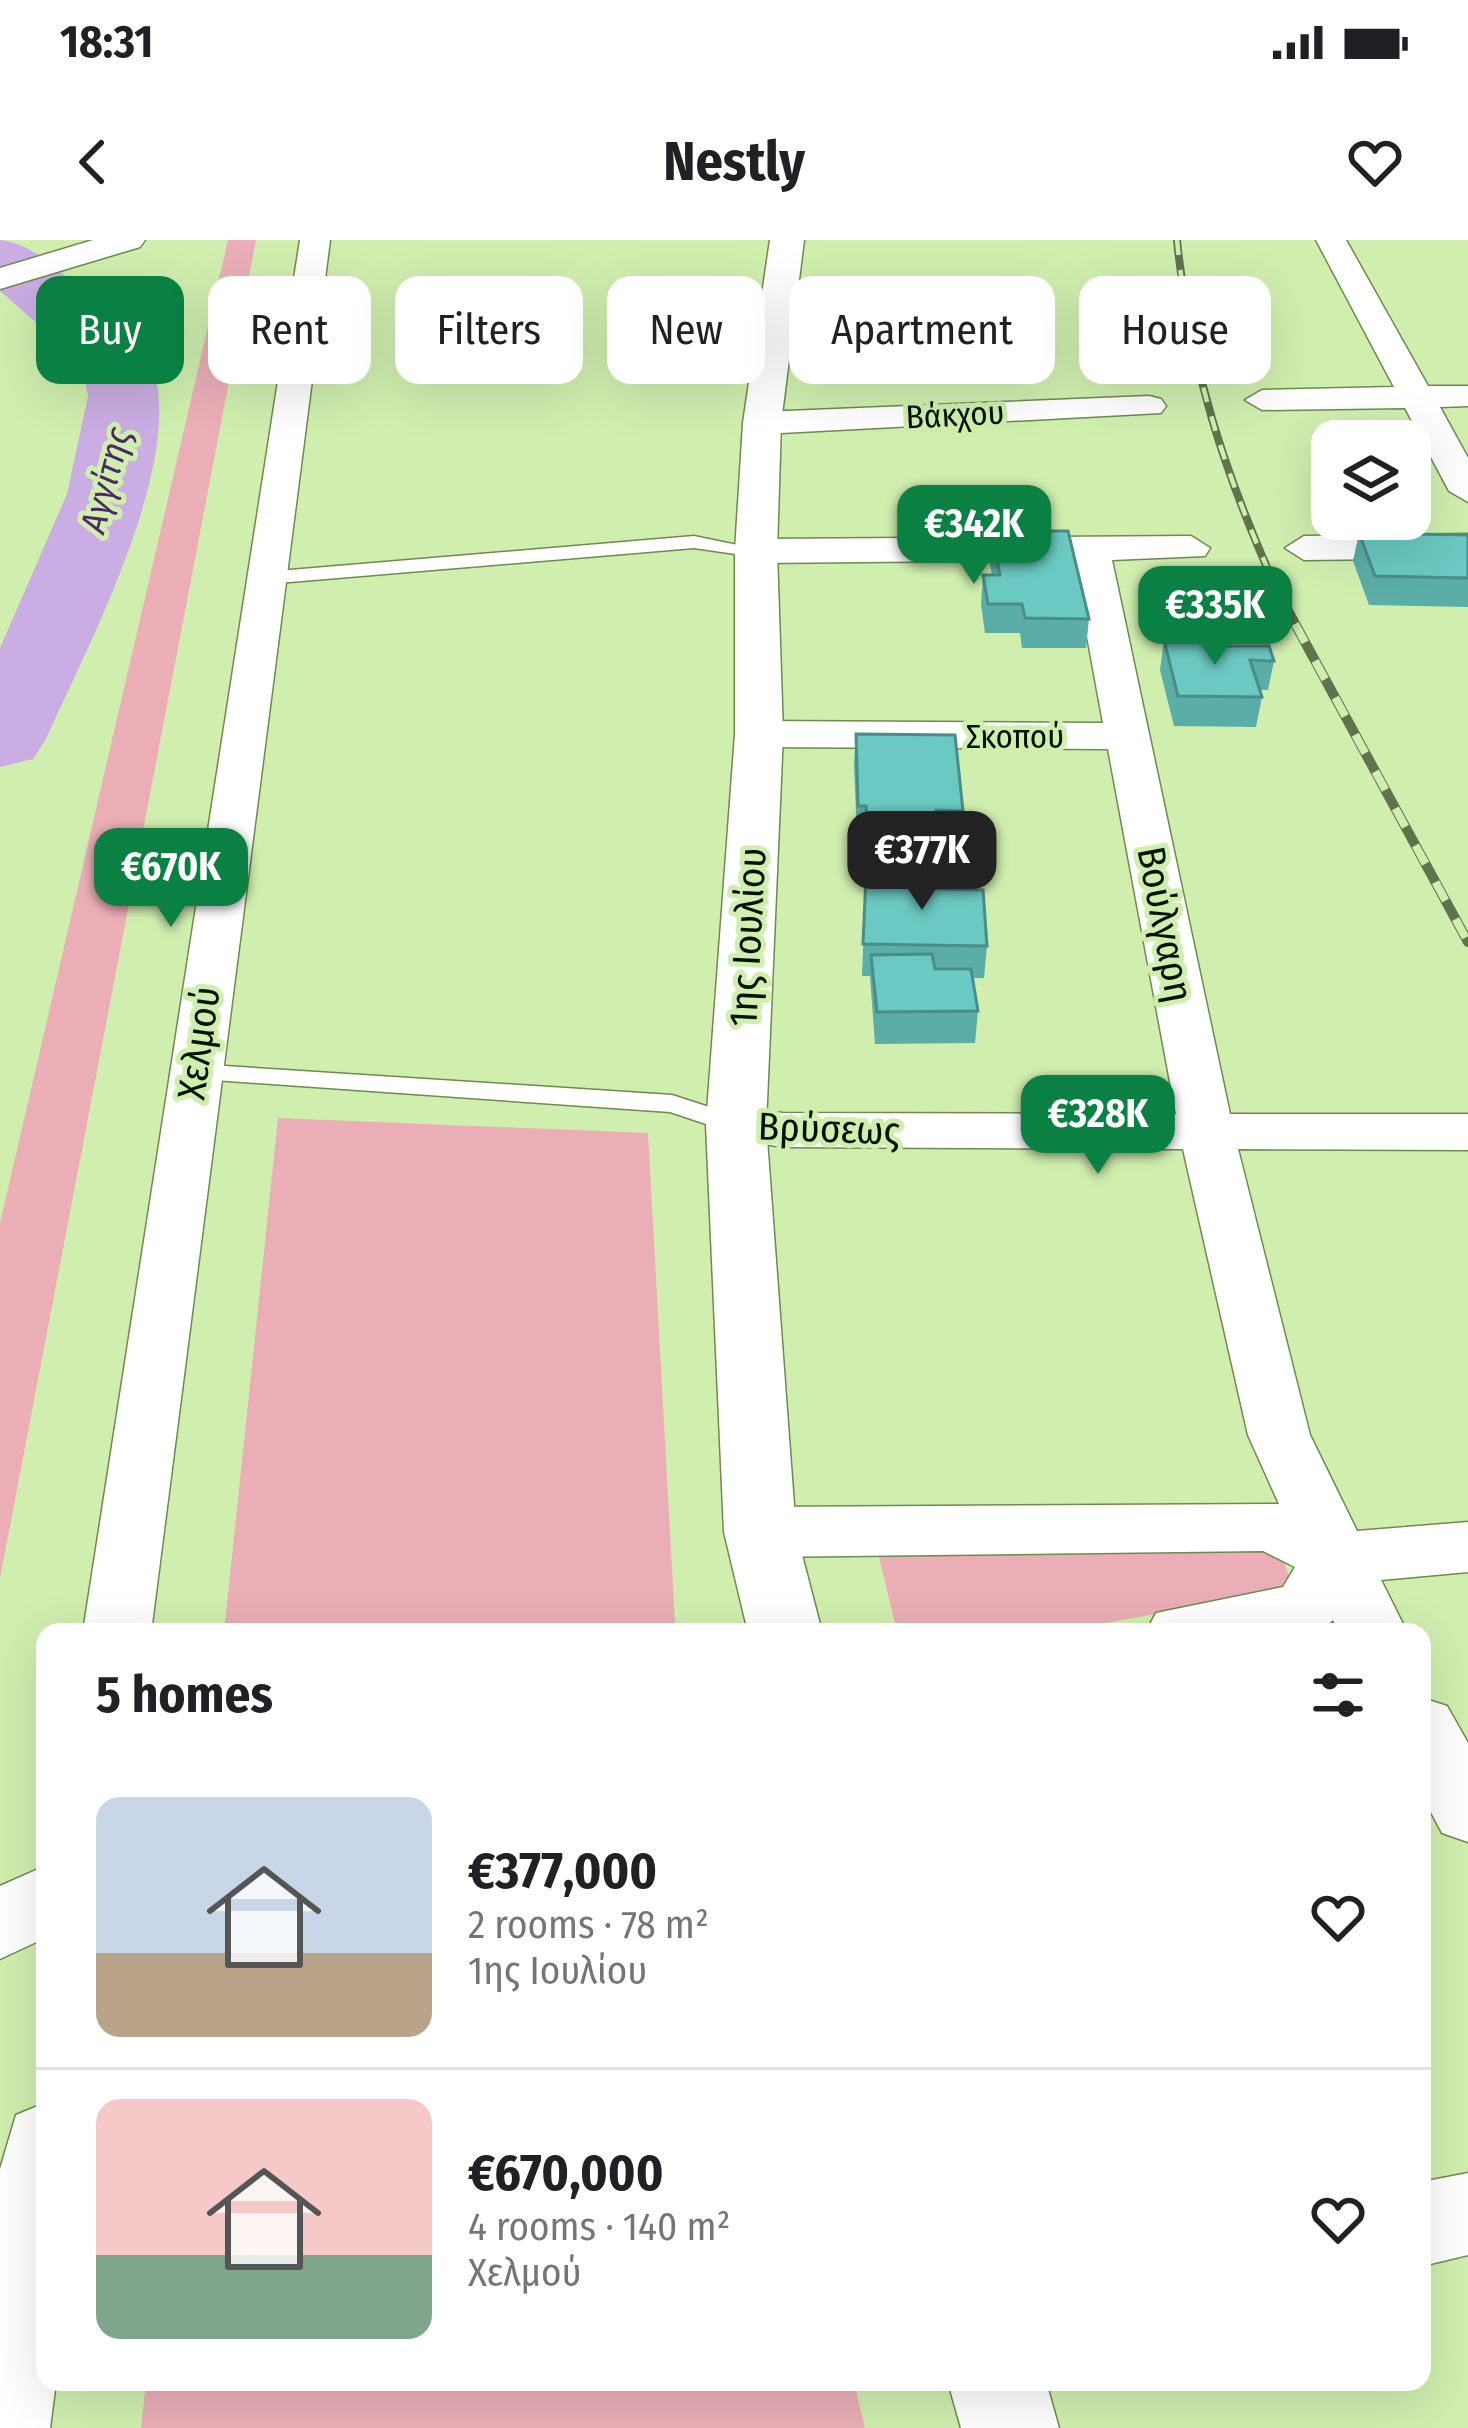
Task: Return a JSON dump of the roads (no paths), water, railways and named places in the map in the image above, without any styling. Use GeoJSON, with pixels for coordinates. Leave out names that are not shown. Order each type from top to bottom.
{"type":"FeatureCollection","features":[{"type":"Feature","properties":{"kind":"main road"},"geometry":{"type":"LineString","coordinates":[[0,279],[128,240]]}},
{"type":"Feature","properties":{"kind":"main road","name":"1ης Ιουλίου"},"geometry":{"type":"LineString","coordinates":[[783,1623],[760,1532],[736,1125],[759,734],[756,551],[762,423],[787,240]]}},
{"type":"Feature","properties":{"kind":"main road"},"geometry":{"type":"LineString","coordinates":[[1000,2391],[1010,2428]]}},
{"type":"Feature","properties":{"kind":"street","name":"Χελμού"},"geometry":{"type":"LineString","coordinates":[[118,1623],[315,240]]}},
{"type":"Feature","properties":{"kind":"street"},"geometry":{"type":"LineString","coordinates":[[1331,240],[1468,490]]}},
{"type":"Feature","properties":{"kind":"street"},"geometry":{"type":"LineString","coordinates":[[1262,400],[1468,396]]}},
{"type":"Feature","properties":{"kind":"street","name":"Βάκχου"},"geometry":{"type":"LineString","coordinates":[[762,423],[1149,406]]}},
{"type":"Feature","properties":{"kind":"street"},"geometry":{"type":"LineString","coordinates":[[1304,548],[1468,546]]}},
{"type":"Feature","properties":{"kind":"street"},"geometry":{"type":"LineString","coordinates":[[756,551],[1191,548]]}},
{"type":"Feature","properties":{"kind":"street","name":"Βούλγαρη"},"geometry":{"type":"LineString","coordinates":[[1090,549],[1207,1132],[1279,1435],[1368,1623]]}},
{"type":"Feature","properties":{"kind":"street","name":"Σκοπού"},"geometry":{"type":"LineString","coordinates":[[759,734],[1128,736]]}},
{"type":"Feature","properties":{"kind":"street","name":"Βρύσεως"},"geometry":{"type":"LineString","coordinates":[[736,1125],[784,1130],[1468,1132]]}},
{"type":"Feature","properties":{"kind":"street"},"geometry":{"type":"LineString","coordinates":[[760,1532],[1271,1526],[1336,1558],[1468,1547]]}},
{"type":"Feature","properties":{"kind":"street"},"geometry":{"type":"LineString","coordinates":[[1231,1623],[1304,1610],[1336,1558]]}},
{"type":"Feature","properties":{"kind":"street"},"geometry":{"type":"LineString","coordinates":[[1431,1743],[1468,1811]]}},
{"type":"Feature","properties":{"kind":"street"},"geometry":{"type":"LineString","coordinates":[[0,1925],[36,1904]]}},
{"type":"Feature","properties":{"kind":"street"},"geometry":{"type":"LineString","coordinates":[[5,2428],[36,2207]]}},
{"type":"Feature","properties":{"kind":"street"},"geometry":{"type":"LineString","coordinates":[[1431,2222],[1468,2213]]}},
{"type":"Feature","properties":{"kind":"lane"},"geometry":{"type":"LineString","coordinates":[[266,578],[694,542],[756,551]]}},
{"type":"Feature","properties":{"kind":"lane","name":"Βρύσεως"},"geometry":{"type":"LineString","coordinates":[[194,1072],[672,1104],[736,1125]]}},
{"type":"Feature","properties":{"kind":"waterway","name":"Αγγίτης"},"geometry":{"type":"LineString","coordinates":[[0,258],[108,350],[116,361],[124,396],[120,442],[107,494],[63,606],[0,739]]}},
{"type":"Feature","properties":{"kind":"railway"},"geometry":{"type":"LineString","coordinates":[[1177,240],[1190,331],[1212,419],[1277,590]]}},
{"type":"Feature","properties":{"kind":"railway"},"geometry":{"type":"LineString","coordinates":[[1275,587],[1468,942]]}}]}
